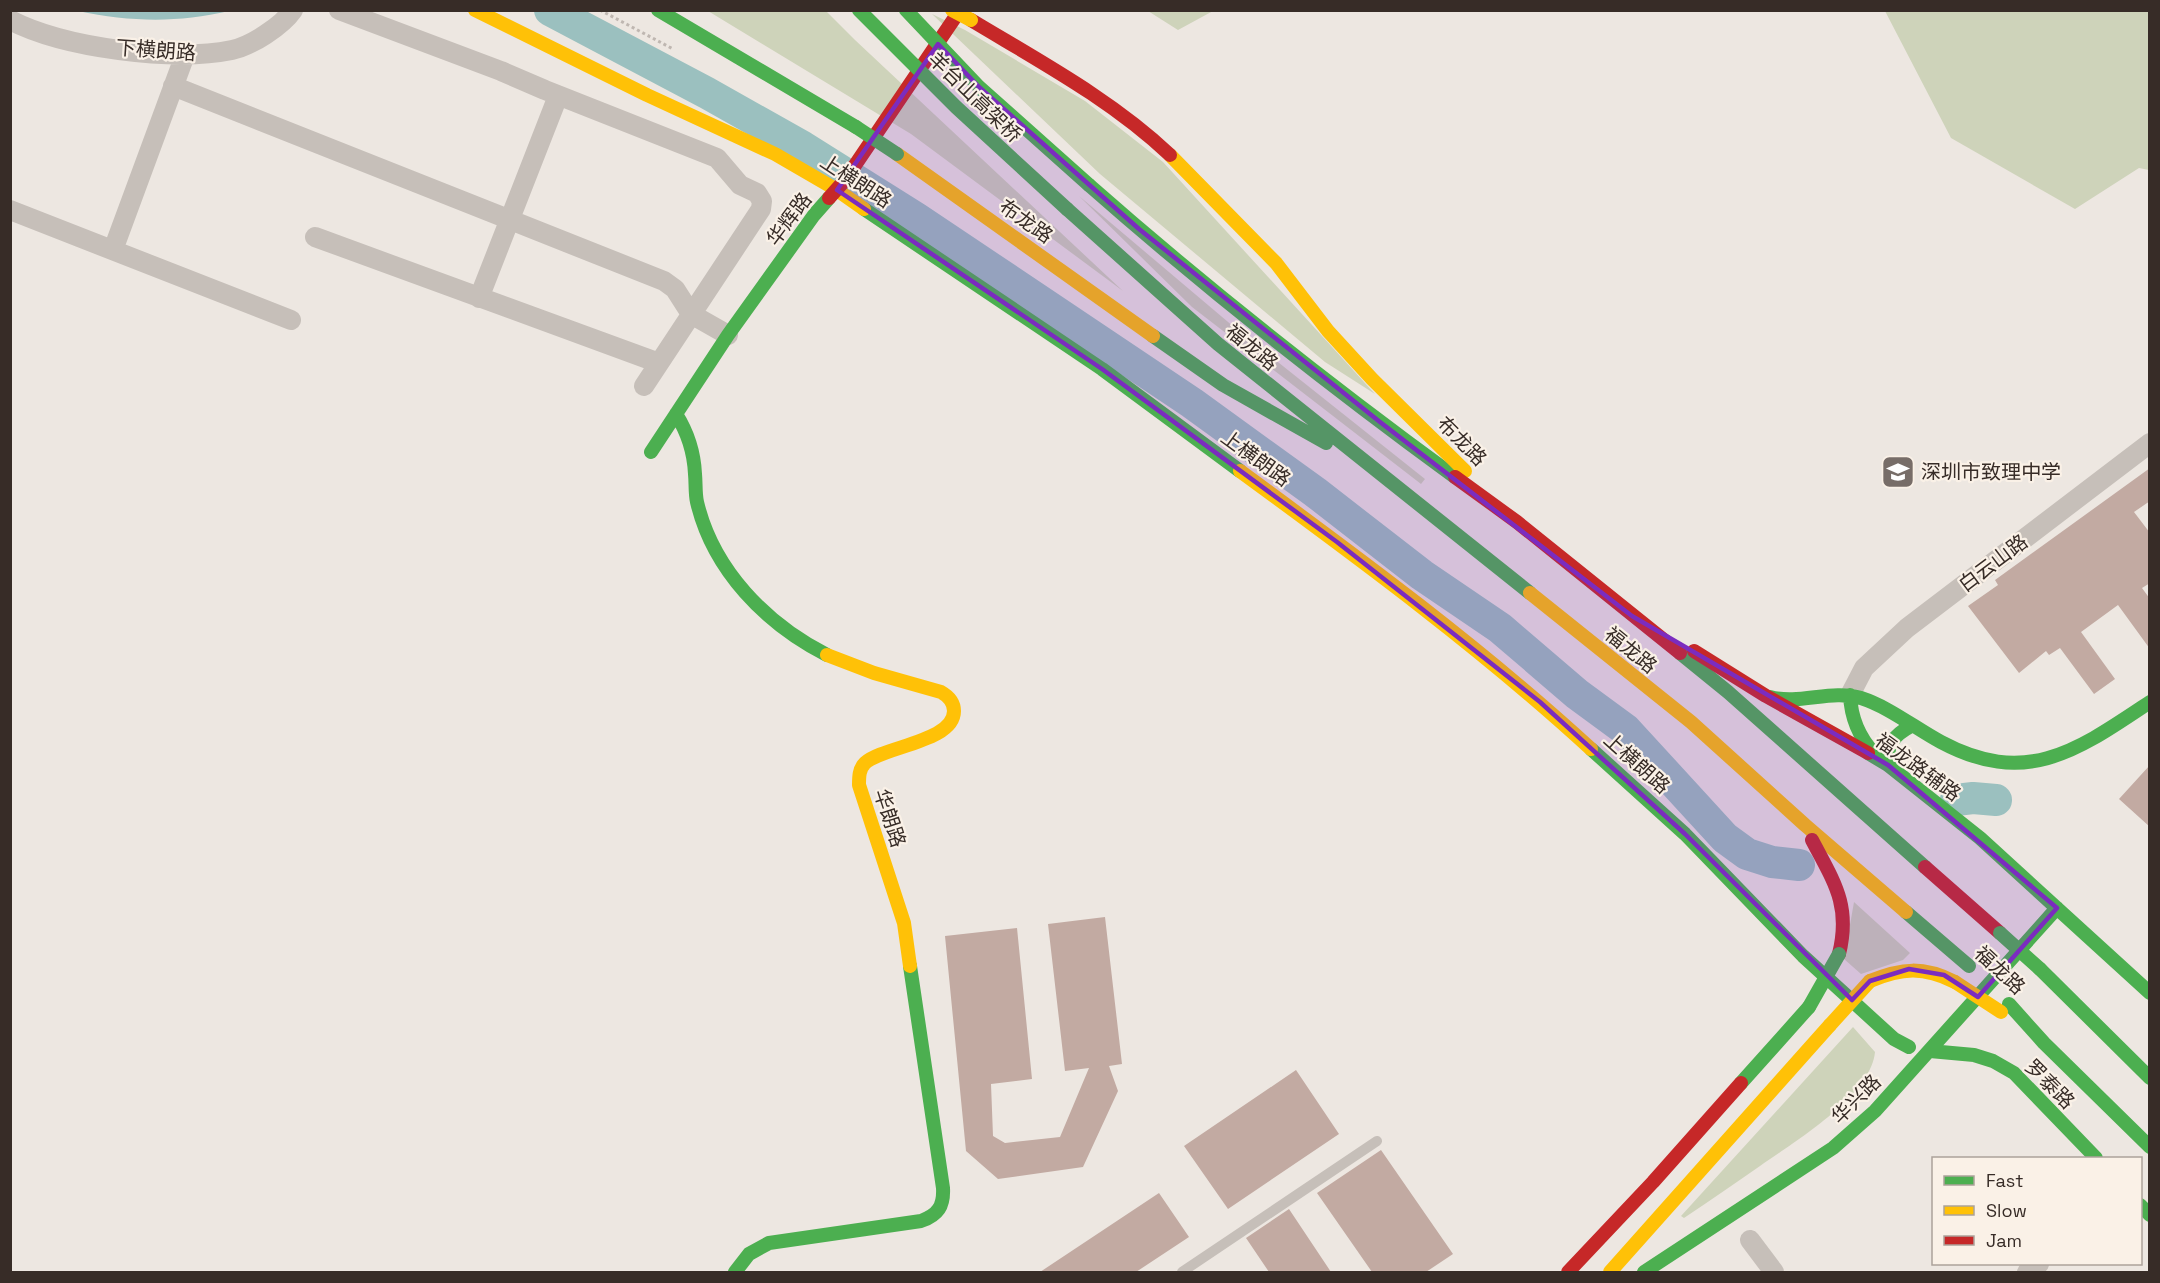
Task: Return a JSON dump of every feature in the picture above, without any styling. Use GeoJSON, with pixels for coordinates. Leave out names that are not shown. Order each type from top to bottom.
{"type":"FeatureCollection","features":[{"type":"Feature","properties":{"kind":"main road","name":"上横朗路"},"geometry":{"type":"LineString","coordinates":[[475,10],[647,95],[776,154],[845,179],[1337,542],[1540,702],[1685,834],[1803,956],[1905,1051],[1930,1051]]}},
{"type":"Feature","properties":{"kind":"main road","name":"布龙路"},"geometry":{"type":"LineString","coordinates":[[658,10],[856,127],[897,154],[1223,385],[1370,467]]}},
{"type":"Feature","properties":{"kind":"main road","name":"羊台山高架桥"},"geometry":{"type":"LineString","coordinates":[[859,10],[956,107],[1067,209]]}},
{"type":"Feature","properties":{"kind":"main road","name":"羊台山高架桥"},"geometry":{"type":"LineString","coordinates":[[906,10],[979,87],[1089,185]]}},
{"type":"Feature","properties":{"kind":"main road","name":"布龙路"},"geometry":{"type":"LineString","coordinates":[[952,10],[966,15],[1092,93],[1157,143],[1276,263],[1328,331],[1372,380],[1517,522]]}},
{"type":"Feature","properties":{"kind":"main road","name":"华辉路"},"geometry":{"type":"LineString","coordinates":[[651,452],[728,335],[814,215],[845,179],[966,15]]}},
{"type":"Feature","properties":{"kind":"main road","name":"福龙路"},"geometry":{"type":"LineString","coordinates":[[1089,185],[1156,243],[1380,422],[1517,522],[1728,692],[2040,969],[2150,1078]]}},
{"type":"Feature","properties":{"kind":"main road","name":"福龙路"},"geometry":{"type":"LineString","coordinates":[[1067,209],[1218,344],[1691,723],[1969,966],[2005,1008],[2150,1147]]}},
{"type":"Feature","properties":{"kind":"main road","name":"华朗路"},"geometry":{"type":"LineString","coordinates":[[676,414],[685,428],[693,452],[696,499],[704,529],[717,555],[748,594],[792,635],[867,671],[944,693],[953,704],[955,711],[951,723],[944,730],[866,762],[859,770],[858,777],[858,785],[904,923],[944,1195],[941,1209],[921,1221],[769,1243],[745,1257],[735,1272]]}},
{"type":"Feature","properties":{"kind":"main road","name":"福龙路辅路"},"geometry":{"type":"LineString","coordinates":[[1632,616],[1888,765],[1980,838],[2150,993]]}},
{"type":"Feature","properties":{"kind":"main road"},"geometry":{"type":"LineString","coordinates":[[1850,695],[1852,722],[1859,736],[1888,765]]}},
{"type":"Feature","properties":{"kind":"main road"},"geometry":{"type":"LineString","coordinates":[[1766,696],[1793,700],[1850,695],[1877,705],[1957,750],[1982,760],[2008,763],[2034,763],[2058,758],[2082,746],[2150,702]]}},
{"type":"Feature","properties":{"kind":"main road"},"geometry":{"type":"LineString","coordinates":[[1888,765],[1886,756],[1892,739],[1898,732],[1911,726]]}},
{"type":"Feature","properties":{"kind":"main road"},"geometry":{"type":"LineString","coordinates":[[1568,1272],[1653,1182],[1809,1007],[1826,981],[1839,954],[1844,936],[1845,914],[1835,883],[1805,825]]}},
{"type":"Feature","properties":{"kind":"main road","name":"华兴路"},"geometry":{"type":"LineString","coordinates":[[1644,1272],[1833,1148],[1875,1111],[2057,908]]}},
{"type":"Feature","properties":{"kind":"main road"},"geometry":{"type":"LineString","coordinates":[[1610,1272],[1870,981],[1888,973],[1909,969],[1932,972],[2005,1008]]}},
{"type":"Feature","properties":{"kind":"main road","name":"罗泰路"},"geometry":{"type":"LineString","coordinates":[[1930,1051],[1979,1055],[1999,1063],[2014,1073],[2095,1157]]}},
{"type":"Feature","properties":{"kind":"main road"},"geometry":{"type":"LineString","coordinates":[[1614,1272],[1648,1251]]}},
{"type":"Feature","properties":{"kind":"street","name":"下横朗路"},"geometry":{"type":"LineString","coordinates":[[10,20],[58,37],[97,46],[185,55],[235,50],[279,25],[293,10]]}},
{"type":"Feature","properties":{"kind":"street"},"geometry":{"type":"LineString","coordinates":[[339,10],[501,71],[558,96],[717,158],[740,185],[757,193],[762,201],[761,209],[644,386]]}},
{"type":"Feature","properties":{"kind":"street"},"geometry":{"type":"LineString","coordinates":[[113,250],[185,55]]}},
{"type":"Feature","properties":{"kind":"street"},"geometry":{"type":"LineString","coordinates":[[173,86],[664,281],[675,289],[691,314],[728,335]]}},
{"type":"Feature","properties":{"kind":"street"},"geometry":{"type":"LineString","coordinates":[[479,298],[558,96]]}},
{"type":"Feature","properties":{"kind":"street"},"geometry":{"type":"LineString","coordinates":[[10,210],[291,320]]}},
{"type":"Feature","properties":{"kind":"street"},"geometry":{"type":"LineString","coordinates":[[315,237],[659,363]]}},
{"type":"Feature","properties":{"kind":"street","name":"白云山路"},"geometry":{"type":"LineString","coordinates":[[1850,695],[1864,668],[1907,628],[2150,444]]}},
{"type":"Feature","properties":{"kind":"street"},"geometry":{"type":"LineString","coordinates":[[1750,1240],[1774,1272]]}},
{"type":"Feature","properties":{"kind":"lane"},"geometry":{"type":"LineString","coordinates":[[1182,1272],[1377,1141]]}},
{"type":"Feature","properties":{"kind":"highlighted area"},"geometry":{"type":"Polygon","coordinates":[[[938,44],[979,87],[1139,229],[1380,422],[1632,616],[1888,765],[2057,908],[1978,997],[1944,975],[1909,969],[1870,981],[1852,1000],[1685,834],[1540,702],[1337,542],[1102,369],[837,190],[938,44]]]}},
{"type":"Feature","properties":{"kind":"green space"},"geometry":{"type":"Polygon","coordinates":[[[708,11],[826,11],[1123,291],[911,134],[708,11]]]}},
{"type":"Feature","properties":{"kind":"green space"},"geometry":{"type":"Polygon","coordinates":[[[1148,11],[1213,11],[1178,30],[1148,11]]]}},
{"type":"Feature","properties":{"kind":"green space"},"geometry":{"type":"Polygon","coordinates":[[[1885,11],[2149,11],[2149,170],[2139,168],[2075,209],[1951,138],[1885,11]]]}},
{"type":"Feature","properties":{"kind":"green space"},"geometry":{"type":"Polygon","coordinates":[[[932,14],[965,30],[1085,101],[1163,162],[1375,394],[1325,362],[1100,174],[932,14]]]}},
{"type":"Feature","properties":{"kind":"green space"},"geometry":{"type":"Polygon","coordinates":[[[1079,196],[1234,327],[1425,479],[1421,484],[1192,307],[1079,196]]]}},
{"type":"Feature","properties":{"kind":"green space"},"geometry":{"type":"Polygon","coordinates":[[[1854,902],[1910,953],[1903,960],[1861,974],[1844,959],[1854,902]]]}},
{"type":"Feature","properties":{"kind":"green space"},"geometry":{"type":"Polygon","coordinates":[[[1853,1027],[1875,1052],[1870,1069],[1846,1101],[1792,1144],[1684,1218],[1681,1216],[1853,1027]]]}},
{"type":"Feature","properties":{"kind":"water"},"geometry":{"type":"Polygon","coordinates":[[[78,11],[229,11],[191,18],[154,20],[78,11]]]}},
{"type":"Feature","properties":{"kind":"building"},"geometry":{"type":"Polygon","coordinates":[[[2150,468],[2150,501],[2134,512],[2150,533],[2150,583],[2142,588],[2150,599],[2150,649],[2118,605],[2081,632],[2115,679],[2094,694],[2060,648],[2049,655],[2046,651],[2019,673],[1968,606],[1998,585],[1995,580],[2150,468]]]}},
{"type":"Feature","properties":{"kind":"building"},"geometry":{"type":"Polygon","coordinates":[[[2150,765],[2150,827],[2119,799],[2150,765]]]}},
{"type":"Feature","properties":{"kind":"building"},"geometry":{"type":"Polygon","coordinates":[[[1105,917],[1122,1064],[1109,1066],[1118,1091],[1083,1167],[998,1179],[966,1151],[945,936],[1017,928],[1032,1079],[991,1084],[993,1136],[1005,1143],[1060,1137],[1089,1068],[1065,1071],[1048,924],[1105,917]]]}},
{"type":"Feature","properties":{"kind":"building"},"geometry":{"type":"Polygon","coordinates":[[[1296,1070],[1339,1134],[1228,1209],[1184,1146],[1296,1070]]]}},
{"type":"Feature","properties":{"kind":"building"},"geometry":{"type":"Polygon","coordinates":[[[1381,1150],[1453,1254],[1426,1272],[1372,1272],[1317,1193],[1381,1150]]]}},
{"type":"Feature","properties":{"kind":"building"},"geometry":{"type":"Polygon","coordinates":[[[1159,1193],[1189,1237],[1136,1272],[1040,1272],[1159,1193]]]}},
{"type":"Feature","properties":{"kind":"building"},"geometry":{"type":"Polygon","coordinates":[[[1289,1209],[1331,1272],[1269,1272],[1246,1238],[1289,1209]]]}},
{"type":"Feature","properties":{"kind":"waterway"},"geometry":{"type":"LineString","coordinates":[[550,10],[803,147],[916,218],[1192,403],[1315,492],[1422,575],[1500,628],[1577,694],[1626,730],[1725,838],[1747,854],[1772,862],[1799,865]]}},
{"type":"Feature","properties":{"kind":"waterway"},"geometry":{"type":"LineString","coordinates":[[1956,800],[1973,798],[1996,800]]}},
{"type":"Feature","properties":{"kind":"traffic: fast"},"geometry":{"type":"LineString","coordinates":[[658,10],[856,127]]}},
{"type":"Feature","properties":{"kind":"traffic: fast"},"geometry":{"type":"LineString","coordinates":[[859,10],[956,107],[1067,209]]}},
{"type":"Feature","properties":{"kind":"traffic: fast"},"geometry":{"type":"LineString","coordinates":[[906,10],[979,87],[1089,185]]}},
{"type":"Feature","properties":{"kind":"traffic: fast"},"geometry":{"type":"LineString","coordinates":[[856,127],[897,154]]}},
{"type":"Feature","properties":{"kind":"traffic: fast"},"geometry":{"type":"LineString","coordinates":[[1089,185],[1269,335],[1455,477]]}},
{"type":"Feature","properties":{"kind":"traffic: fast"},"geometry":{"type":"LineString","coordinates":[[651,452],[728,335],[814,215],[829,198]]}},
{"type":"Feature","properties":{"kind":"traffic: fast"},"geometry":{"type":"LineString","coordinates":[[864,209],[1102,369],[1240,471]]}},
{"type":"Feature","properties":{"kind":"traffic: fast"},"geometry":{"type":"LineString","coordinates":[[1067,209],[1218,344],[1530,593]]}},
{"type":"Feature","properties":{"kind":"traffic: fast"},"geometry":{"type":"LineString","coordinates":[[1153,336],[1223,385],[1326,443]]}},
{"type":"Feature","properties":{"kind":"traffic: fast"},"geometry":{"type":"LineString","coordinates":[[676,414],[692,450],[696,499],[715,550],[729,572],[763,611],[783,628],[827,655]]}},
{"type":"Feature","properties":{"kind":"traffic: fast"},"geometry":{"type":"LineString","coordinates":[[1680,653],[1728,692],[1925,867]]}},
{"type":"Feature","properties":{"kind":"traffic: fast"},"geometry":{"type":"LineString","coordinates":[[1770,697],[1793,699],[1838,695],[1861,698],[1892,712],[1941,742],[1972,755],[2000,762],[2026,762],[2051,757],[2075,748],[2150,702]]}},
{"type":"Feature","properties":{"kind":"traffic: fast"},"geometry":{"type":"LineString","coordinates":[[1850,695],[1856,726],[1874,753]]}},
{"type":"Feature","properties":{"kind":"traffic: fast"},"geometry":{"type":"LineString","coordinates":[[1888,765],[1888,752],[1892,741],[1911,726]]}},
{"type":"Feature","properties":{"kind":"traffic: fast"},"geometry":{"type":"LineString","coordinates":[[1591,749],[1685,834],[1803,956],[1894,1039],[1909,1047]]}},
{"type":"Feature","properties":{"kind":"traffic: fast"},"geometry":{"type":"LineString","coordinates":[[1868,753],[1888,765],[1980,838],[2150,993]]}},
{"type":"Feature","properties":{"kind":"traffic: fast"},"geometry":{"type":"LineString","coordinates":[[1644,1272],[1833,1148],[1875,1111],[2057,908]]}},
{"type":"Feature","properties":{"kind":"traffic: fast"},"geometry":{"type":"LineString","coordinates":[[1906,912],[1969,966]]}},
{"type":"Feature","properties":{"kind":"traffic: fast"},"geometry":{"type":"LineString","coordinates":[[2000,933],[2040,969]]}},
{"type":"Feature","properties":{"kind":"traffic: fast"},"geometry":{"type":"LineString","coordinates":[[1809,1007],[1839,954]]}},
{"type":"Feature","properties":{"kind":"traffic: fast"},"geometry":{"type":"LineString","coordinates":[[735,1272],[749,1254],[769,1243],[921,1221],[932,1216],[939,1209],[943,1188],[910,966]]}},
{"type":"Feature","properties":{"kind":"traffic: fast"},"geometry":{"type":"LineString","coordinates":[[2040,969],[2150,1078]]}},
{"type":"Feature","properties":{"kind":"traffic: fast"},"geometry":{"type":"LineString","coordinates":[[2009,1004],[2044,1043],[2150,1147]]}},
{"type":"Feature","properties":{"kind":"traffic: fast"},"geometry":{"type":"LineString","coordinates":[[1741,1083],[1809,1007]]}},
{"type":"Feature","properties":{"kind":"traffic: fast"},"geometry":{"type":"LineString","coordinates":[[1930,1051],[1974,1055],[1993,1061],[2014,1073],[2095,1157]]}},
{"type":"Feature","properties":{"kind":"traffic: fast"},"geometry":{"type":"LineString","coordinates":[[2142,1207],[2150,1215]]}},
{"type":"Feature","properties":{"kind":"traffic: slow"},"geometry":{"type":"LineString","coordinates":[[475,10],[647,95],[775,154],[837,190],[864,209]]}},
{"type":"Feature","properties":{"kind":"traffic: slow"},"geometry":{"type":"LineString","coordinates":[[952,10],[971,20]]}},
{"type":"Feature","properties":{"kind":"traffic: slow"},"geometry":{"type":"LineString","coordinates":[[897,154],[1153,336]]}},
{"type":"Feature","properties":{"kind":"traffic: slow"},"geometry":{"type":"LineString","coordinates":[[1170,155],[1276,263],[1328,331],[1372,379],[1465,471]]}},
{"type":"Feature","properties":{"kind":"traffic: slow"},"geometry":{"type":"LineString","coordinates":[[1240,471],[1375,571],[1463,640],[1507,675],[1591,749]]}},
{"type":"Feature","properties":{"kind":"traffic: slow"},"geometry":{"type":"LineString","coordinates":[[1530,593],[1691,722],[1906,912]]}},
{"type":"Feature","properties":{"kind":"traffic: slow"},"geometry":{"type":"LineString","coordinates":[[827,655],[874,673],[941,692],[953,705],[951,721],[943,730],[931,737],[874,757],[865,763],[860,773],[859,785],[904,923],[910,966]]}},
{"type":"Feature","properties":{"kind":"traffic: slow"},"geometry":{"type":"LineString","coordinates":[[1870,981],[1892,973],[1922,971],[1955,982]]}},
{"type":"Feature","properties":{"kind":"traffic: slow"},"geometry":{"type":"LineString","coordinates":[[1830,1025],[1870,981]]}},
{"type":"Feature","properties":{"kind":"traffic: slow"},"geometry":{"type":"LineString","coordinates":[[1955,982],[2001,1012]]}},
{"type":"Feature","properties":{"kind":"traffic: slow"},"geometry":{"type":"LineString","coordinates":[[1610,1272],[1830,1025]]}},
{"type":"Feature","properties":{"kind":"traffic: jam"},"geometry":{"type":"LineString","coordinates":[[829,198],[845,180],[960,10]]}},
{"type":"Feature","properties":{"kind":"traffic: jam"},"geometry":{"type":"LineString","coordinates":[[971,20],[1049,66],[1099,99],[1124,116],[1170,155]]}},
{"type":"Feature","properties":{"kind":"traffic: jam"},"geometry":{"type":"LineString","coordinates":[[1455,477],[1517,522],[1680,653]]}},
{"type":"Feature","properties":{"kind":"traffic: jam"},"geometry":{"type":"LineString","coordinates":[[1694,651],[1766,696],[1868,753]]}},
{"type":"Feature","properties":{"kind":"traffic: jam"},"geometry":{"type":"LineString","coordinates":[[1812,840],[1833,882],[1842,907],[1842,937],[1839,954]]}},
{"type":"Feature","properties":{"kind":"traffic: jam"},"geometry":{"type":"LineString","coordinates":[[1925,867],[2000,933]]}},
{"type":"Feature","properties":{"kind":"traffic: jam"},"geometry":{"type":"LineString","coordinates":[[1568,1272],[1653,1182],[1741,1083]]}},
{"type":"Feature","properties":{"kind":"place","name":"深圳市致理中学"},"geometry":{"type":"Point","coordinates":[1898,472]}}]}
